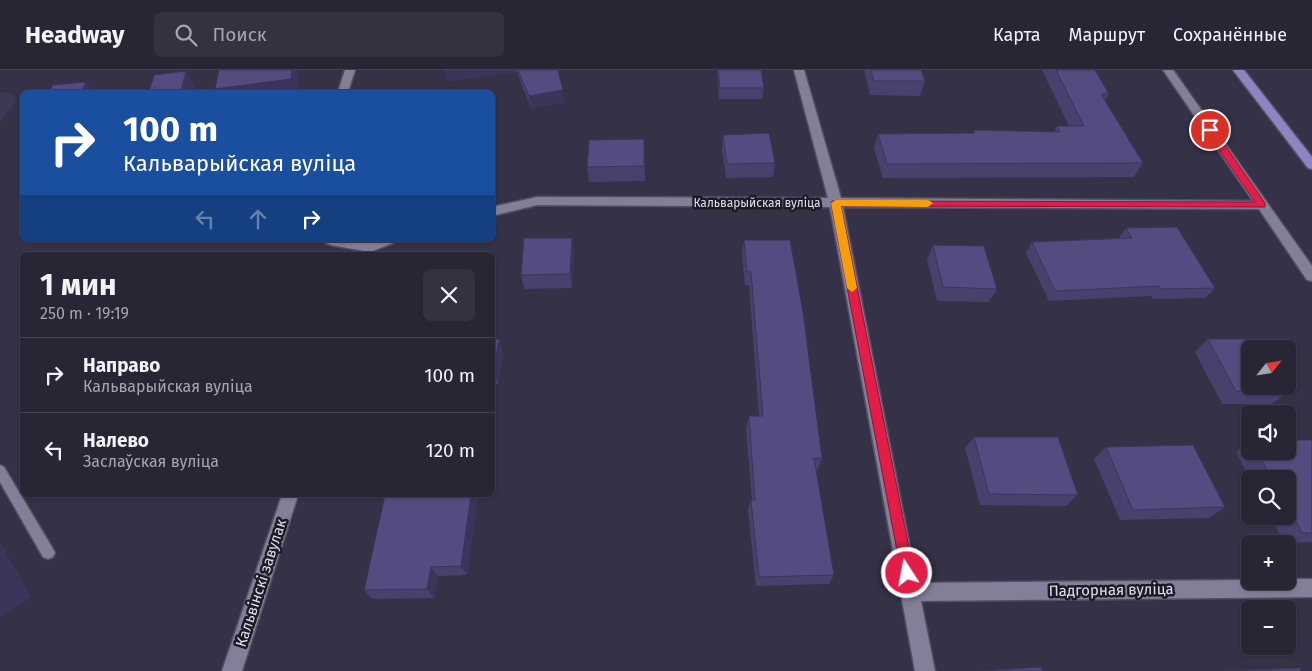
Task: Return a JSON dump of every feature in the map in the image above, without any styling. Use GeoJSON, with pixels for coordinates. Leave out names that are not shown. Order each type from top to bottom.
{"type":"FeatureCollection","features":[{"type":"Feature","properties":{"kind":"main road"},"geometry":{"type":"LineString","coordinates":[[1238,70],[1312,165]]}},
{"type":"Feature","properties":{"kind":"street"},"geometry":{"type":"LineString","coordinates":[[345,90],[350,70]]}},
{"type":"Feature","properties":{"kind":"street"},"geometry":{"type":"LineString","coordinates":[[799,70],[836,203],[925,671]]}},
{"type":"Feature","properties":{"kind":"street"},"geometry":{"type":"LineString","coordinates":[[1168,70],[1312,276]]}},
{"type":"Feature","properties":{"kind":"street","name":"Кальварыйская вуліца"},"geometry":{"type":"LineString","coordinates":[[495,211],[537,201],[1262,205]]}},
{"type":"Feature","properties":{"kind":"street"},"geometry":{"type":"LineString","coordinates":[[338,242],[369,251],[385,242]]}},
{"type":"Feature","properties":{"kind":"street","name":"Кальвінскі завулак"},"geometry":{"type":"LineString","coordinates":[[232,671],[289,497]]}},
{"type":"Feature","properties":{"kind":"street","name":"Падгорная вуліца"},"geometry":{"type":"LineString","coordinates":[[911,592],[1312,588]]}},
{"type":"Feature","properties":{"kind":"lane"},"geometry":{"type":"LineString","coordinates":[[0,471],[48,553]]}},
{"type":"Feature","properties":{"kind":"shaded area"},"geometry":{"type":"Polygon","coordinates":[[[8,92],[18,98],[0,122],[0,93],[8,92]]]}},
{"type":"Feature","properties":{"kind":"building"},"geometry":{"type":"Polygon","coordinates":[[[219,70],[292,70],[291,79],[215,89],[219,70]]]}},
{"type":"Feature","properties":{"kind":"building"},"geometry":{"type":"Polygon","coordinates":[[[518,70],[558,70],[563,90],[529,96],[518,70]]]}},
{"type":"Feature","properties":{"kind":"building"},"geometry":{"type":"Polygon","coordinates":[[[718,70],[761,70],[764,88],[720,88],[718,70]]]}},
{"type":"Feature","properties":{"kind":"building"},"geometry":{"type":"Polygon","coordinates":[[[871,70],[921,70],[925,81],[874,81],[871,70]]]}},
{"type":"Feature","properties":{"kind":"building"},"geometry":{"type":"Polygon","coordinates":[[[1056,70],[1095,70],[1109,94],[1101,94],[1143,163],[887,164],[878,134],[975,133],[974,130],[1060,132],[1057,126],[1084,126],[1056,70]]]}},
{"type":"Feature","properties":{"kind":"building"},"geometry":{"type":"Polygon","coordinates":[[[186,71],[181,90],[150,90],[154,75],[186,71]]]}},
{"type":"Feature","properties":{"kind":"building"},"geometry":{"type":"Polygon","coordinates":[[[86,82],[82,90],[49,90],[53,85],[86,82]]]}},
{"type":"Feature","properties":{"kind":"building"},"geometry":{"type":"Polygon","coordinates":[[[769,133],[775,163],[727,164],[723,135],[769,133]]]}},
{"type":"Feature","properties":{"kind":"building"},"geometry":{"type":"Polygon","coordinates":[[[644,139],[644,166],[587,167],[589,140],[644,139]]]}},
{"type":"Feature","properties":{"kind":"building"},"geometry":{"type":"Polygon","coordinates":[[[1177,227],[1215,288],[1161,289],[1159,286],[1055,291],[1032,242],[1132,238],[1126,228],[1177,227]]]}},
{"type":"Feature","properties":{"kind":"building"},"geometry":{"type":"Polygon","coordinates":[[[524,238],[572,238],[570,274],[521,275],[524,238]]]}},
{"type":"Feature","properties":{"kind":"building"},"geometry":{"type":"Polygon","coordinates":[[[744,240],[790,240],[803,312],[822,458],[814,458],[834,575],[759,577],[751,500],[755,500],[749,416],[763,416],[751,272],[747,272],[744,240]]]}},
{"type":"Feature","properties":{"kind":"building"},"geometry":{"type":"Polygon","coordinates":[[[933,245],[984,246],[997,289],[943,287],[933,245]]]}},
{"type":"Feature","properties":{"kind":"building"},"geometry":{"type":"Polygon","coordinates":[[[495,339],[499,339],[495,365],[495,339]]]}},
{"type":"Feature","properties":{"kind":"building"},"geometry":{"type":"Polygon","coordinates":[[[1208,339],[1257,339],[1241,340],[1241,391],[1236,391],[1208,339]]]}},
{"type":"Feature","properties":{"kind":"building"},"geometry":{"type":"Polygon","coordinates":[[[974,437],[1058,437],[1078,495],[989,494],[974,437]]]}},
{"type":"Feature","properties":{"kind":"building"},"geometry":{"type":"Polygon","coordinates":[[[1296,440],[1312,440],[1312,533],[1302,533],[1296,521],[1296,470],[1267,470],[1262,460],[1296,460],[1296,440]]]}},
{"type":"Feature","properties":{"kind":"building"},"geometry":{"type":"Polygon","coordinates":[[[1193,445],[1225,507],[1133,510],[1106,447],[1193,445]]]}},
{"type":"Feature","properties":{"kind":"building"},"geometry":{"type":"Polygon","coordinates":[[[385,497],[471,497],[461,566],[431,567],[427,589],[364,590],[385,497]]]}},
{"type":"Feature","properties":{"kind":"building"},"geometry":{"type":"Polygon","coordinates":[[[1041,667],[1043,671],[980,671],[1041,667]]]}},
{"type":"Feature","properties":{"kind":"building"},"geometry":{"type":"Polygon","coordinates":[[[1300,668],[1301,671],[1224,671],[1300,668]]]}},
{"type":"Feature","properties":{"kind":"slow traffic"},"geometry":{"type":"LineString","coordinates":[[852,288],[836,203],[928,203]]}},
{"type":"Feature","properties":{"kind":"route"},"geometry":{"type":"LineString","coordinates":[[907,573],[836,203],[1262,205],[1210,130]]}}]}
